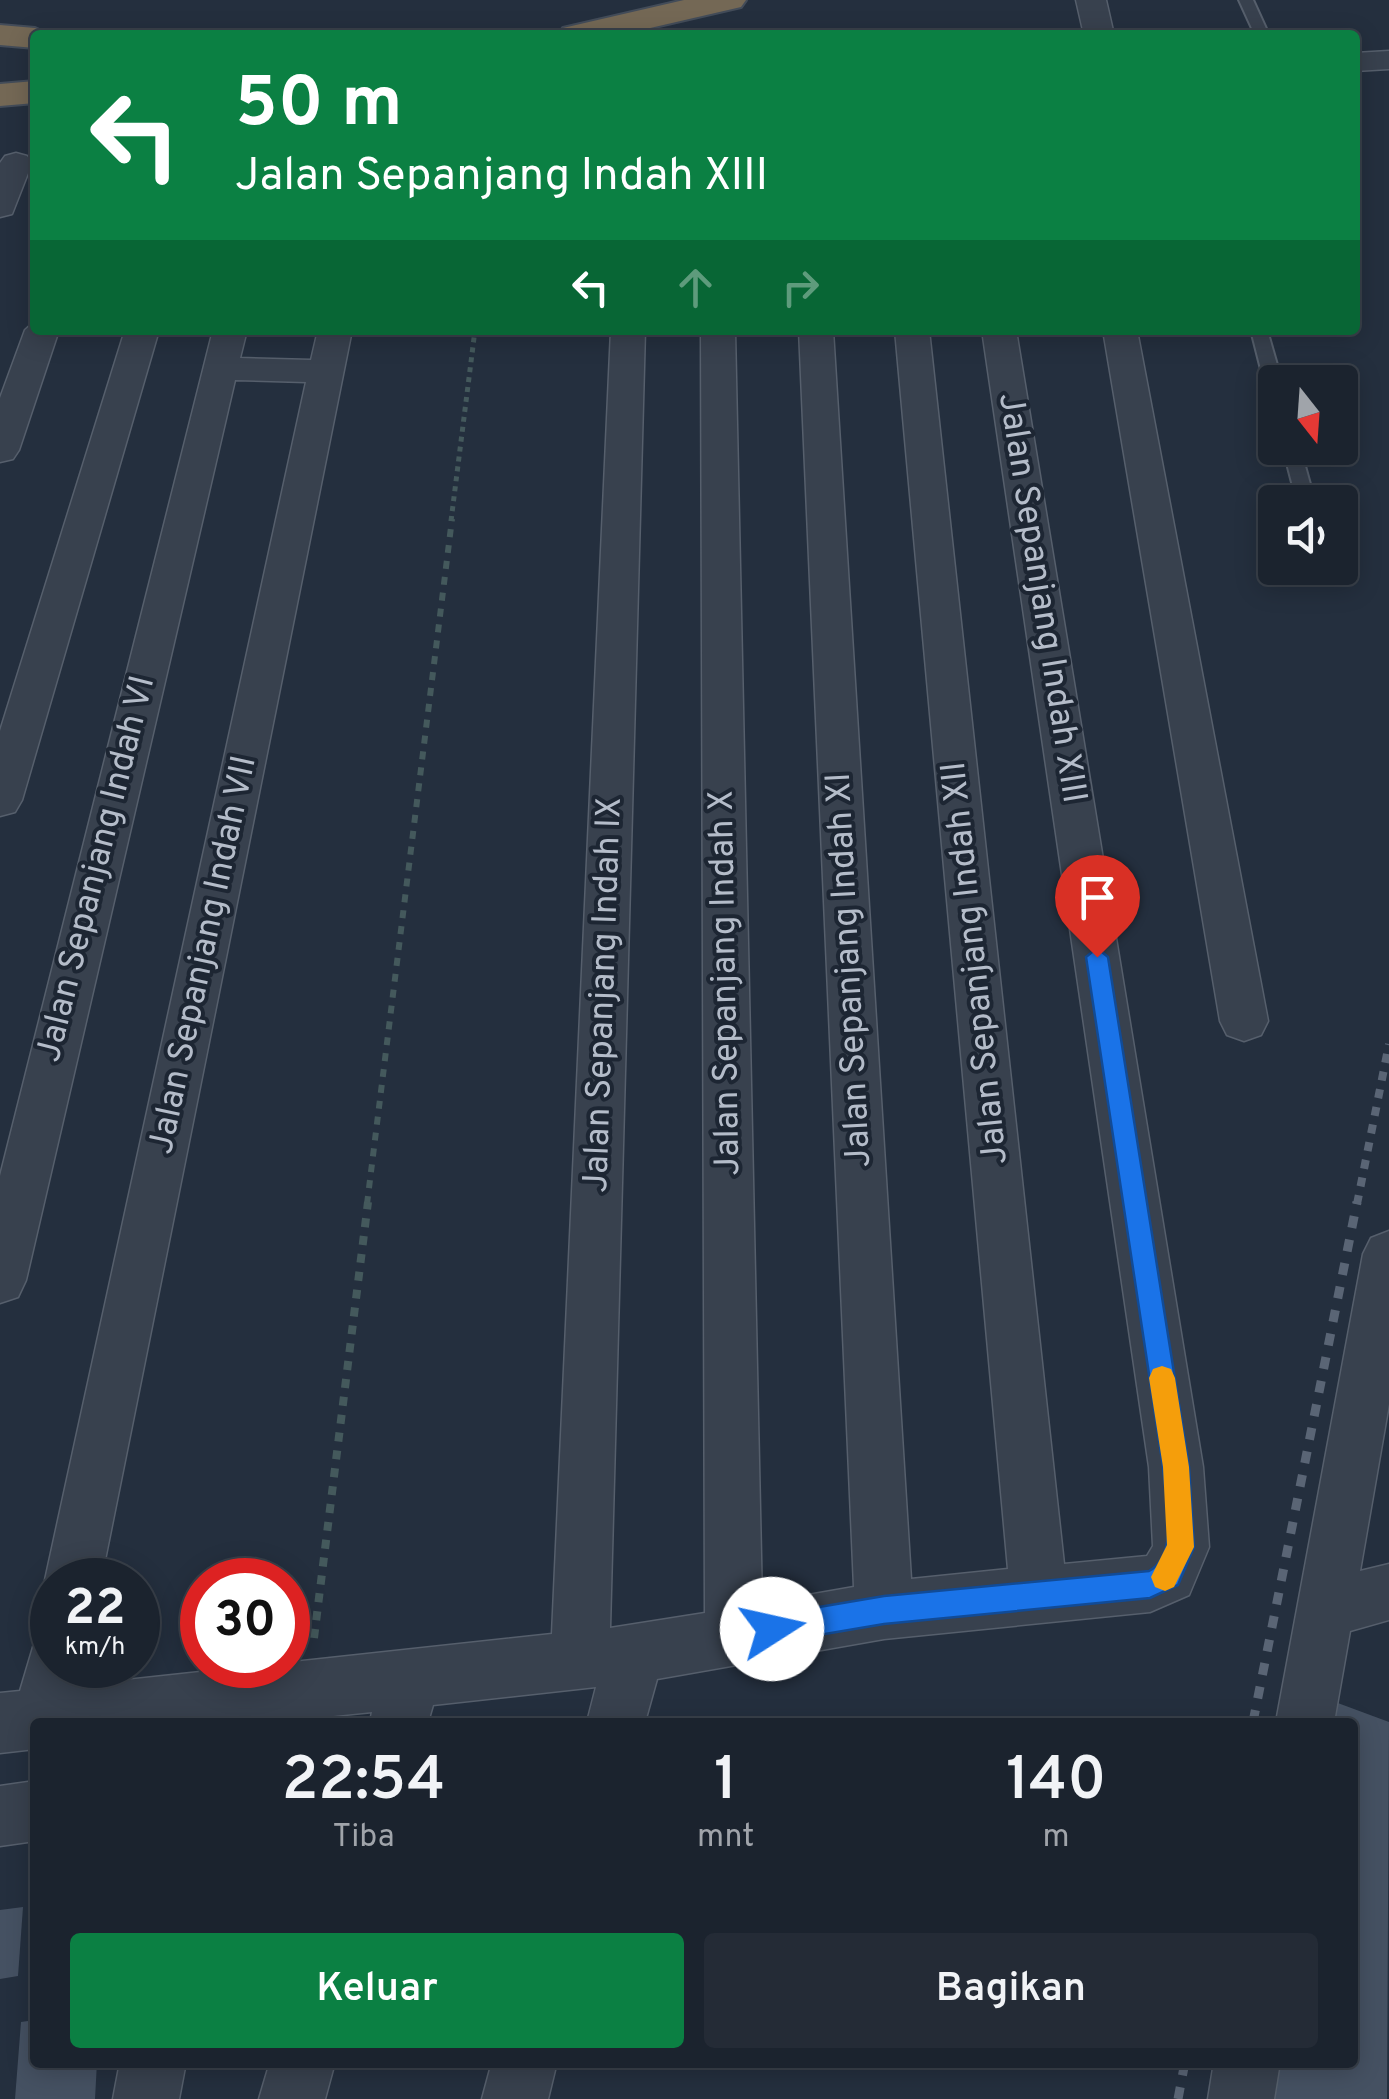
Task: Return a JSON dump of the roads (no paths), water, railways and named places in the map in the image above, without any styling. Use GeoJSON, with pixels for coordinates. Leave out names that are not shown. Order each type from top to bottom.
{"type":"FeatureCollection","features":[{"type":"Feature","properties":{"kind":"highway"},"geometry":{"type":"LineString","coordinates":[[597,30],[729,0]]}},
{"type":"Feature","properties":{"kind":"highway"},"geometry":{"type":"LineString","coordinates":[[0,35],[30,38]]}},
{"type":"Feature","properties":{"kind":"highway"},"geometry":{"type":"LineString","coordinates":[[0,95],[30,92]]}},
{"type":"Feature","properties":{"kind":"street"},"geometry":{"type":"LineString","coordinates":[[1090,0],[1098,30]]}},
{"type":"Feature","properties":{"kind":"street"},"geometry":{"type":"LineString","coordinates":[[1360,62],[1389,60]]}},
{"type":"Feature","properties":{"kind":"street"},"geometry":{"type":"LineString","coordinates":[[0,206],[17,165]]}},
{"type":"Feature","properties":{"kind":"street"},"geometry":{"type":"LineString","coordinates":[[0,450],[40,335]]}},
{"type":"Feature","properties":{"kind":"street"},"geometry":{"type":"LineString","coordinates":[[0,800],[140,335]]}},
{"type":"Feature","properties":{"kind":"street","name":"Jalan Sepanjang Indah VI"},"geometry":{"type":"LineString","coordinates":[[0,1280],[229,335]]}},
{"type":"Feature","properties":{"kind":"street","name":"Jalan Sepanjang Indah IX"},"geometry":{"type":"LineString","coordinates":[[616,1718],[608,1657],[628,335]]}},
{"type":"Feature","properties":{"kind":"street","name":"Jalan Sepanjang Indah X"},"geometry":{"type":"LineString","coordinates":[[718,335],[734,1636]]}},
{"type":"Feature","properties":{"kind":"street","name":"Jalan Sepanjang Indah XI"},"geometry":{"type":"LineString","coordinates":[[816,335],[884,1610]]}},
{"type":"Feature","properties":{"kind":"street","name":"Jalan Sepanjang Indah XII"},"geometry":{"type":"LineString","coordinates":[[912,335],[1038,1596]]}},
{"type":"Feature","properties":{"kind":"street","name":"Jalan Sepanjang Indah XIII"},"geometry":{"type":"LineString","coordinates":[[1000,335],[1176,1467],[1181,1547],[1169,1575],[1150,1584],[1038,1596]]}},
{"type":"Feature","properties":{"kind":"street"},"geometry":{"type":"LineString","coordinates":[[1121,335],[1244,1020]]}},
{"type":"Feature","properties":{"kind":"street"},"geometry":{"type":"LineString","coordinates":[[220,368],[330,351]]}},
{"type":"Feature","properties":{"kind":"street","name":"Jalan Sepanjang Indah VII"},"geometry":{"type":"LineString","coordinates":[[78,1558],[330,351]]}},
{"type":"Feature","properties":{"kind":"street"},"geometry":{"type":"LineString","coordinates":[[1305,1718],[1389,1254]]}},
{"type":"Feature","properties":{"kind":"street"},"geometry":{"type":"LineString","coordinates":[[1324,1609],[1389,1592]]}},
{"type":"Feature","properties":{"kind":"street"},"geometry":{"type":"LineString","coordinates":[[33,1702],[308,1689],[405,1700],[608,1657],[884,1610],[1038,1596]]}},
{"type":"Feature","properties":{"kind":"street"},"geometry":{"type":"LineString","coordinates":[[0,1816],[30,1812]]}},
{"type":"Feature","properties":{"kind":"street"},"geometry":{"type":"LineString","coordinates":[[146,2099],[151,2068]]}},
{"type":"Feature","properties":{"kind":"street"},"geometry":{"type":"LineString","coordinates":[[292,2099],[300,2068]]}},
{"type":"Feature","properties":{"kind":"street"},"geometry":{"type":"LineString","coordinates":[[515,2099],[523,2068]]}},
{"type":"Feature","properties":{"kind":"street"},"geometry":{"type":"LineString","coordinates":[[1241,2099],[1246,2068]]}},
{"type":"Feature","properties":{"kind":"lane"},"geometry":{"type":"LineString","coordinates":[[1246,0],[1260,30]]}},
{"type":"Feature","properties":{"kind":"lane"},"geometry":{"type":"LineString","coordinates":[[1260,335],[1268,365]]}},
{"type":"Feature","properties":{"kind":"railway"},"geometry":{"type":"LineString","coordinates":[[1357,1204],[1389,1044]]}},
{"type":"Feature","properties":{"kind":"railway"},"geometry":{"type":"LineString","coordinates":[[1254,1718],[1357,1202]]}},
{"type":"Feature","properties":{"kind":"railway"},"geometry":{"type":"LineString","coordinates":[[1178,2099],[1184,2068]]}}]}
